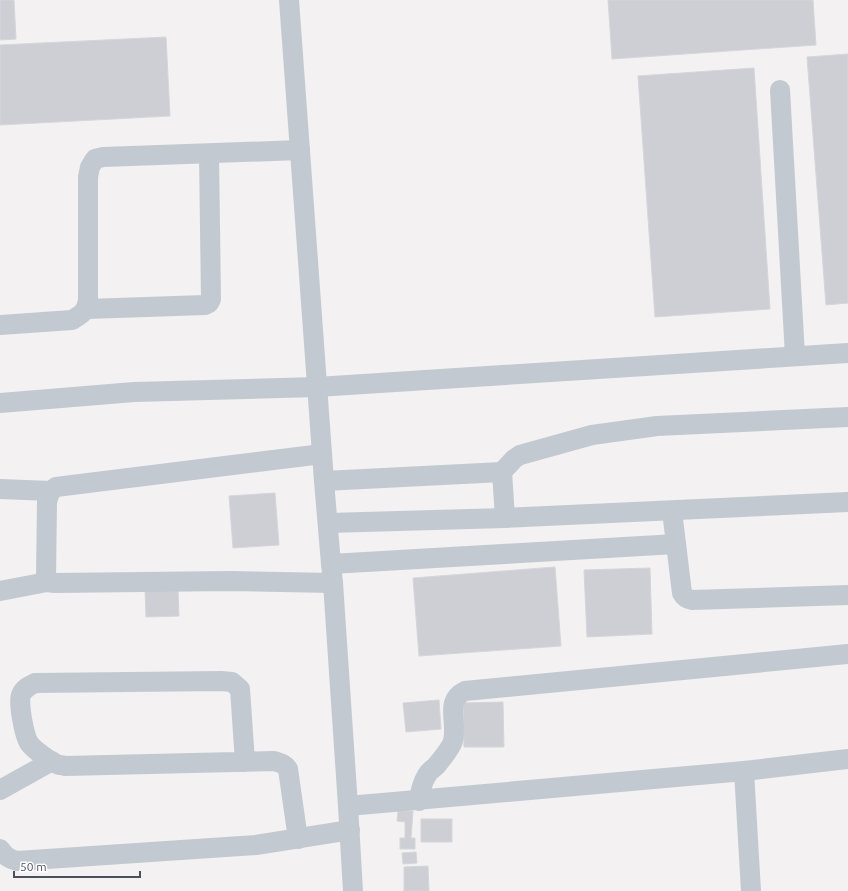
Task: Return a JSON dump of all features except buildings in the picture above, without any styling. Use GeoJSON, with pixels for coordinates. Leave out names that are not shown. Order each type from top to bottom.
{"type":"FeatureCollection","features":[{"type":"Feature","properties":{"kind":"lane"},"geometry":{"type":"LineString","coordinates":[[289,0],[332,573],[350,830],[352,891]]}},
{"type":"Feature","properties":{"kind":"lane"},"geometry":{"type":"LineString","coordinates":[[780,90],[795,356]]}},
{"type":"Feature","properties":{"kind":"lane"},"geometry":{"type":"LineString","coordinates":[[0,325],[72,320],[87,308],[88,177],[90,167],[95,159],[103,157],[300,150]]}},
{"type":"Feature","properties":{"kind":"lane"},"geometry":{"type":"LineString","coordinates":[[87,308],[205,305],[210,301],[209,154]]}},
{"type":"Feature","properties":{"kind":"lane"},"geometry":{"type":"LineString","coordinates":[[0,403],[134,392],[317,386],[848,353]]}},
{"type":"Feature","properties":{"kind":"lane"},"geometry":{"type":"LineString","coordinates":[[324,481],[502,472],[520,455],[592,435],[657,426],[848,417]]}},
{"type":"Feature","properties":{"kind":"lane"},"geometry":{"type":"LineString","coordinates":[[47,582],[45,576],[47,502],[51,491],[56,487],[322,454]]}},
{"type":"Feature","properties":{"kind":"lane"},"geometry":{"type":"LineString","coordinates":[[502,472],[505,518]]}},
{"type":"Feature","properties":{"kind":"lane"},"geometry":{"type":"LineString","coordinates":[[0,489],[51,491]]}},
{"type":"Feature","properties":{"kind":"lane"},"geometry":{"type":"LineString","coordinates":[[328,523],[505,518],[848,502]]}},
{"type":"Feature","properties":{"kind":"lane"},"geometry":{"type":"LineString","coordinates":[[672,511],[682,593],[686,598],[692,600],[848,595]]}},
{"type":"Feature","properties":{"kind":"lane"},"geometry":{"type":"LineString","coordinates":[[0,591],[47,582],[230,582],[676,544]]}},
{"type":"Feature","properties":{"kind":"lane"},"geometry":{"type":"LineString","coordinates":[[419,801],[421,786],[428,774],[453,742],[453,702],[458,694],[464,691],[848,654]]}},
{"type":"Feature","properties":{"kind":"lane"},"geometry":{"type":"LineString","coordinates":[[245,762],[240,689],[232,682],[35,683],[26,687],[21,696],[22,720],[25,733],[30,743],[39,752],[52,761],[65,766],[245,762],[274,761],[282,763],[288,769],[298,839]]}},
{"type":"Feature","properties":{"kind":"lane"},"geometry":{"type":"LineString","coordinates":[[348,806],[419,801],[744,771],[848,759]]}},
{"type":"Feature","properties":{"kind":"lane"},"geometry":{"type":"LineString","coordinates":[[0,790],[52,761]]}},
{"type":"Feature","properties":{"kind":"lane"},"geometry":{"type":"LineString","coordinates":[[744,771],[751,891]]}},
{"type":"Feature","properties":{"kind":"lane"},"geometry":{"type":"LineString","coordinates":[[0,849],[8,858],[17,861],[256,845],[350,830]]}}]}
